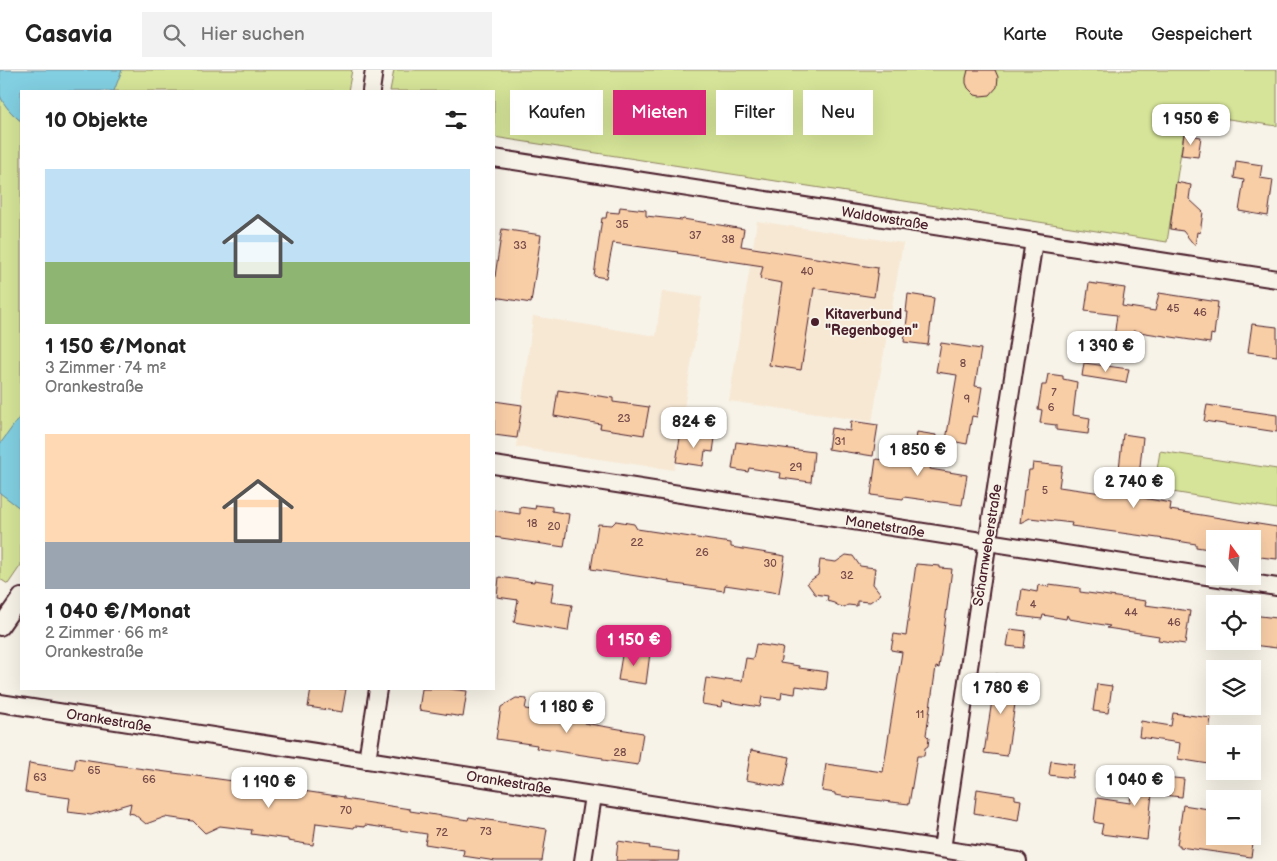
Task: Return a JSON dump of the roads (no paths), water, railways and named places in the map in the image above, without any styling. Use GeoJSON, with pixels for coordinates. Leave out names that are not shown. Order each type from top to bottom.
{"type":"FeatureCollection","features":[{"type":"Feature","properties":{"kind":"street"},"geometry":{"type":"LineString","coordinates":[[371,90],[374,70]]}},
{"type":"Feature","properties":{"kind":"street","name":"Waldowstraße"},"geometry":{"type":"LineString","coordinates":[[495,158],[1277,279]]}},
{"type":"Feature","properties":{"kind":"street","name":"Scharnweberstraße"},"geometry":{"type":"LineString","coordinates":[[942,849],[1034,241]]}},
{"type":"Feature","properties":{"kind":"street","name":"Manetstraße"},"geometry":{"type":"LineString","coordinates":[[495,465],[1277,587]]}},
{"type":"Feature","properties":{"kind":"street"},"geometry":{"type":"LineString","coordinates":[[0,627],[20,598]]}},
{"type":"Feature","properties":{"kind":"street"},"geometry":{"type":"LineString","coordinates":[[367,760],[378,690]]}},
{"type":"Feature","properties":{"kind":"street","name":"Orankestraße"},"geometry":{"type":"LineString","coordinates":[[0,703],[1018,861]]}},
{"type":"Feature","properties":{"kind":"street"},"geometry":{"type":"LineString","coordinates":[[583,861],[593,796]]}},
{"type":"Feature","properties":{"kind":"water"},"geometry":{"type":"Polygon","coordinates":[[[0,70],[122,70],[114,90],[20,90],[20,120],[9,110],[0,95],[0,70]]]}},
{"type":"Feature","properties":{"kind":"water"},"geometry":{"type":"Polygon","coordinates":[[[20,416],[20,508],[0,493],[0,444],[20,416]]]}},
{"type":"Feature","properties":{"kind":"place","name":"Kitaverbund \"Regenbogen\""},"geometry":{"type":"Point","coordinates":[815,322]}}]}
